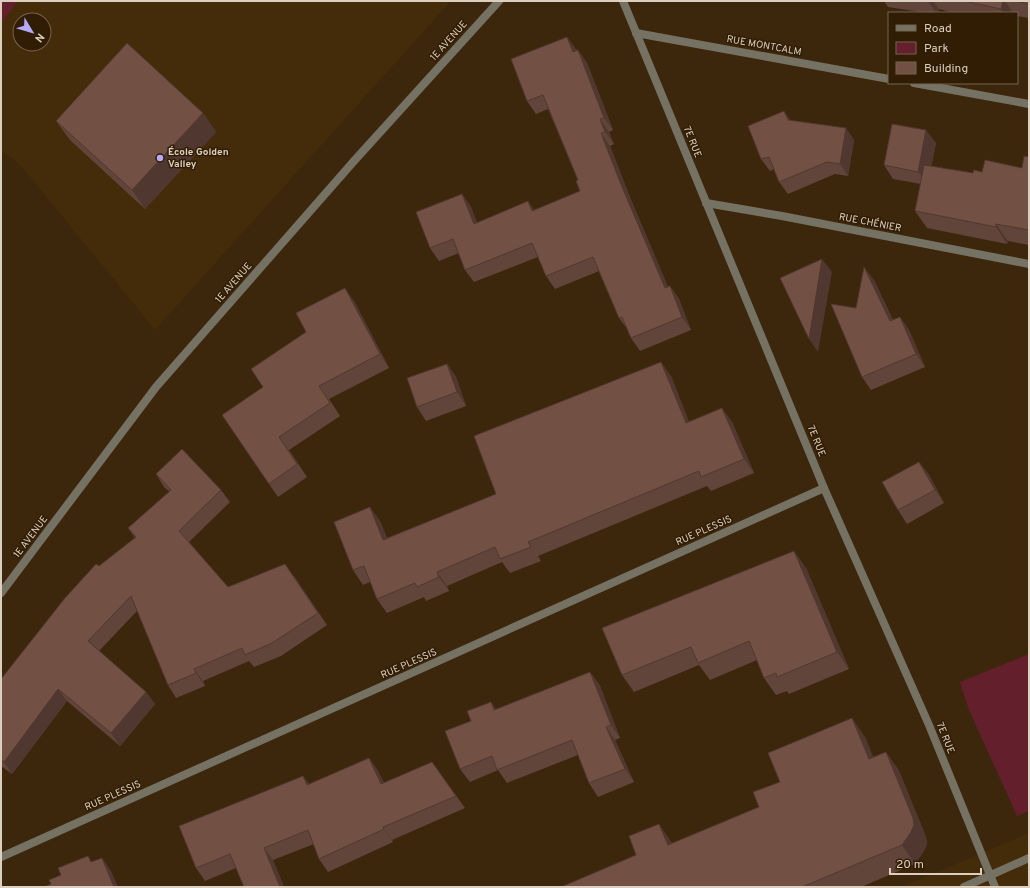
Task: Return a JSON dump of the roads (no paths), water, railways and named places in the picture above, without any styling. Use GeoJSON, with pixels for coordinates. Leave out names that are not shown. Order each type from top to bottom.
{"type":"FeatureCollection","features":[{"type":"Feature","properties":{"kind":"street","name":"1E AVENUE"},"geometry":{"type":"LineString","coordinates":[[1,593],[156,387],[354,161],[499,1]]}},
{"type":"Feature","properties":{"kind":"street","name":"7E RUE"},"geometry":{"type":"LineString","coordinates":[[622,1],[824,488],[929,725],[995,887]]}},
{"type":"Feature","properties":{"kind":"street","name":"RUE MONTCALM"},"geometry":{"type":"LineString","coordinates":[[636,33],[888,78]]}},
{"type":"Feature","properties":{"kind":"street"},"geometry":{"type":"LineString","coordinates":[[919,84],[1029,104]]}},
{"type":"Feature","properties":{"kind":"street","name":"RUE CHÉNIER"},"geometry":{"type":"LineString","coordinates":[[706,203],[782,216],[1029,264]]}},
{"type":"Feature","properties":{"kind":"street","name":"RUE PLESSIS"},"geometry":{"type":"LineString","coordinates":[[1,857],[824,488]]}},
{"type":"Feature","properties":{"kind":"street"},"geometry":{"type":"LineString","coordinates":[[964,887],[1029,858]]}},
{"type":"Feature","properties":{"kind":"place","name":"École Golden Valley"},"geometry":{"type":"Point","coordinates":[160,158]}}]}
